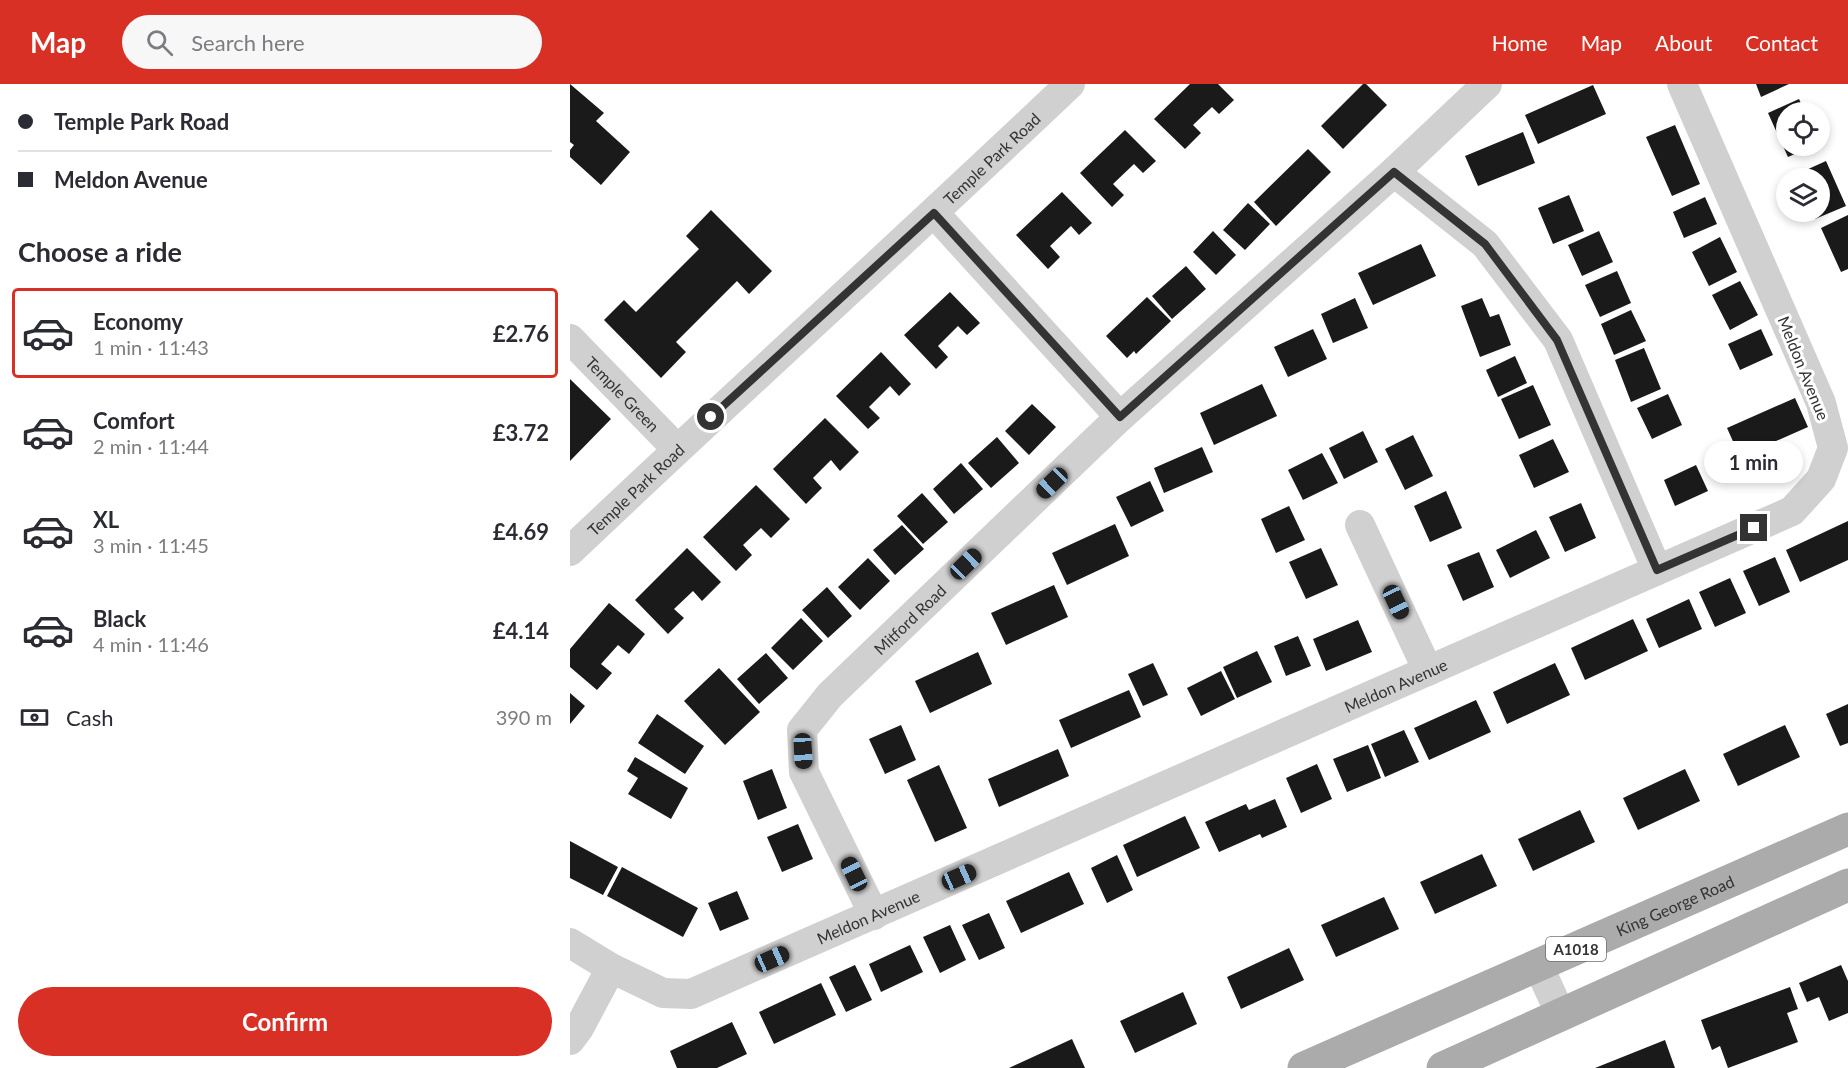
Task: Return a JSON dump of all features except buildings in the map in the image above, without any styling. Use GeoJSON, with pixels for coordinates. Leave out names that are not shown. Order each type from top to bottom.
{"type":"FeatureCollection","features":[{"type":"Feature","properties":{"kind":"main road","name":"King George Road"},"geometry":{"type":"LineString","coordinates":[[1304,1068],[1848,830]]}},
{"type":"Feature","properties":{"kind":"main road"},"geometry":{"type":"LineString","coordinates":[[1443,1068],[1848,885]]}},
{"type":"Feature","properties":{"kind":"street","name":"Temple Park Road"},"geometry":{"type":"LineString","coordinates":[[570,551],[1070,84]]}},
{"type":"Feature","properties":{"kind":"street","name":"Mitford Road"},"geometry":{"type":"LineString","coordinates":[[874,915],[804,772],[802,730],[830,695],[1120,417],[1394,172],[1487,84]]}},
{"type":"Feature","properties":{"kind":"street","name":"Meldon Avenue"},"geometry":{"type":"LineString","coordinates":[[570,943],[611,968],[663,993],[691,994],[1792,511],[1821,479],[1833,448],[1821,403],[1682,84]]}},
{"type":"Feature","properties":{"kind":"street"},"geometry":{"type":"LineString","coordinates":[[1394,172],[1485,244],[1557,340],[1657,570]]}},
{"type":"Feature","properties":{"kind":"street"},"geometry":{"type":"LineString","coordinates":[[934,213],[1120,417]]}},
{"type":"Feature","properties":{"kind":"street","name":"Temple Green"},"geometry":{"type":"LineString","coordinates":[[570,339],[677,449]]}},
{"type":"Feature","properties":{"kind":"street"},"geometry":{"type":"LineString","coordinates":[[1360,525],[1428,671]]}},
{"type":"Feature","properties":{"kind":"street"},"geometry":{"type":"LineString","coordinates":[[1538,965],[1561,1015]]}},
{"type":"Feature","properties":{"kind":"street"},"geometry":{"type":"LineString","coordinates":[[570,1040],[579,1028],[611,968]]}},
{"type":"Feature","properties":{"kind":"route"},"geometry":{"type":"LineString","coordinates":[[711,417],[934,213],[1120,417],[1394,172],[1485,244],[1557,340],[1657,570],[1754,528]]}}]}
